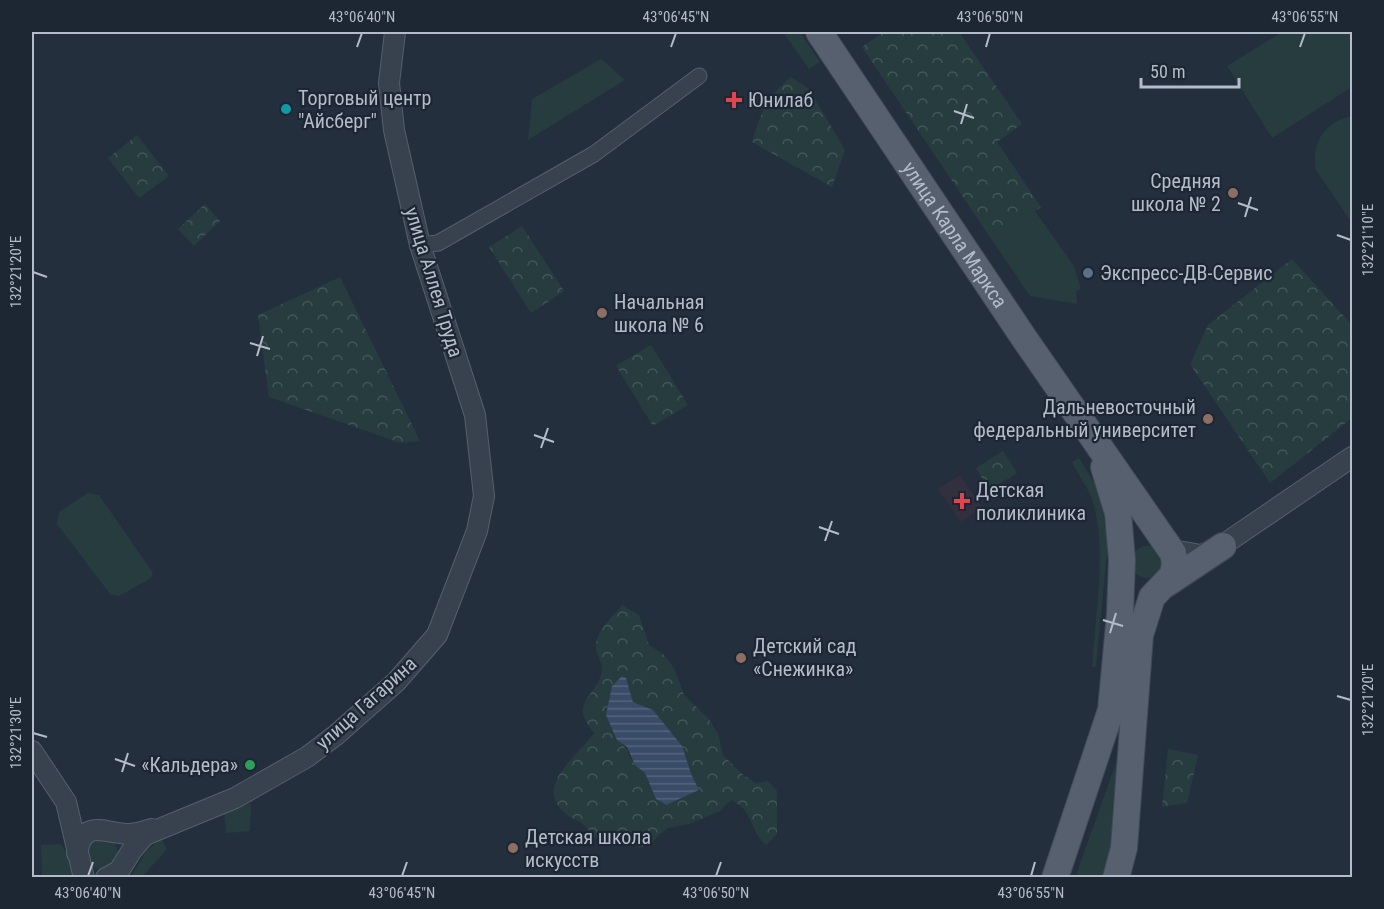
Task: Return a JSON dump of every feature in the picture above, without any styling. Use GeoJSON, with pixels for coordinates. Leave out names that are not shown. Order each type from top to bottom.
{"type":"FeatureCollection","features":[{"type":"Feature","properties":{"kind":"main road","name":"улица Карла Маркса"},"geometry":{"type":"LineString","coordinates":[[819,32],[1093,439]]}},
{"type":"Feature","properties":{"kind":"main road"},"geometry":{"type":"LineString","coordinates":[[1093,439],[1170,548],[1175,568],[1163,586],[1145,590],[1134,587],[1125,577],[1122,563],[1126,548],[1141,538],[1156,538],[1170,548]]}},
{"type":"Feature","properties":{"kind":"main road"},"geometry":{"type":"LineString","coordinates":[[1056,878],[1111,710],[1120,614],[1122,563],[1120,529],[1115,502],[1093,439]]}},
{"type":"Feature","properties":{"kind":"main road"},"geometry":{"type":"LineString","coordinates":[[1116,878],[1124,848],[1140,635],[1152,597],[1163,586],[1223,546]]}},
{"type":"Feature","properties":{"kind":"street","name":"улица Аллея Труда"},"geometry":{"type":"LineString","coordinates":[[395,32],[389,83],[394,130],[420,245],[475,415],[484,496],[477,531]]}},
{"type":"Feature","properties":{"kind":"street"},"geometry":{"type":"LineString","coordinates":[[420,245],[438,243],[594,154],[699,76]]}},
{"type":"Feature","properties":{"kind":"street"},"geometry":{"type":"LineString","coordinates":[[1170,548],[1201,555],[1223,546],[1353,457]]}},
{"type":"Feature","properties":{"kind":"street","name":"улица Гагарина"},"geometry":{"type":"LineString","coordinates":[[157,828],[235,798],[307,757],[336,735],[396,682],[436,635],[477,531]]}},
{"type":"Feature","properties":{"kind":"street"},"geometry":{"type":"LineString","coordinates":[[32,751],[66,802],[80,865],[84,871],[98,878]]}},
{"type":"Feature","properties":{"kind":"street"},"geometry":{"type":"LineString","coordinates":[[66,802],[125,844],[116,872]]}},
{"type":"Feature","properties":{"kind":"street"},"geometry":{"type":"LineString","coordinates":[[80,865],[84,836],[107,829],[131,834],[157,828]]}},
{"type":"Feature","properties":{"kind":"street"},"geometry":{"type":"LineString","coordinates":[[116,872],[138,842],[157,828]]}},
{"type":"Feature","properties":{"kind":"shaded area","name":"Детская поликлиника"},"geometry":{"type":"Polygon","coordinates":[[[960,475],[982,507],[961,522],[938,489],[960,475]]]}},
{"type":"Feature","properties":{"kind":"green space"},"geometry":{"type":"Polygon","coordinates":[[[783,32],[800,32],[820,62],[809,69],[783,32]]]}},
{"type":"Feature","properties":{"kind":"green space"},"geometry":{"type":"Polygon","coordinates":[[[884,32],[959,32],[1022,124],[997,142],[1041,207],[994,243],[862,47],[884,32]]]}},
{"type":"Feature","properties":{"kind":"green space"},"geometry":{"type":"Polygon","coordinates":[[[1282,32],[1352,32],[1352,87],[1272,138],[1227,66],[1282,32]]]}},
{"type":"Feature","properties":{"kind":"green space"},"geometry":{"type":"Polygon","coordinates":[[[601,59],[625,80],[528,140],[532,99],[601,59]]]}},
{"type":"Feature","properties":{"kind":"green space"},"geometry":{"type":"Polygon","coordinates":[[[791,77],[809,89],[845,150],[832,187],[752,142],[766,106],[776,91],[791,77]]]}},
{"type":"Feature","properties":{"kind":"green space"},"geometry":{"type":"Polygon","coordinates":[[[1352,116],[1352,223],[1316,170],[1315,151],[1318,142],[1328,128],[1352,116]]]}},
{"type":"Feature","properties":{"kind":"green space"},"geometry":{"type":"Polygon","coordinates":[[[137,135],[169,176],[139,198],[108,158],[137,135]]]}},
{"type":"Feature","properties":{"kind":"green space"},"geometry":{"type":"Polygon","coordinates":[[[205,204],[220,221],[194,246],[178,229],[205,204]]]}},
{"type":"Feature","properties":{"kind":"green space"},"geometry":{"type":"Polygon","coordinates":[[[1035,211],[1074,266],[1081,289],[1076,291],[1077,304],[1030,296],[994,243],[1035,211]]]}},
{"type":"Feature","properties":{"kind":"green space"},"geometry":{"type":"Polygon","coordinates":[[[522,226],[564,291],[531,313],[489,247],[522,226]]]}},
{"type":"Feature","properties":{"kind":"green space"},"geometry":{"type":"Polygon","coordinates":[[[1292,259],[1352,325],[1352,418],[1270,483],[1190,364],[1208,325],[1292,259]]]}},
{"type":"Feature","properties":{"kind":"green space"},"geometry":{"type":"Polygon","coordinates":[[[340,277],[420,441],[401,443],[269,397],[258,315],[340,277]]]}},
{"type":"Feature","properties":{"kind":"green space"},"geometry":{"type":"Polygon","coordinates":[[[651,345],[688,405],[653,426],[616,366],[651,345]]]}},
{"type":"Feature","properties":{"kind":"green space"},"geometry":{"type":"Polygon","coordinates":[[[1003,451],[1017,473],[989,490],[976,468],[1003,451]]]}},
{"type":"Feature","properties":{"kind":"green space"},"geometry":{"type":"Polygon","coordinates":[[[1079,458],[1100,493],[1108,542],[1096,667],[1092,667],[1099,582],[1099,539],[1092,499],[1072,462],[1079,458]]]}},
{"type":"Feature","properties":{"kind":"green space"},"geometry":{"type":"Polygon","coordinates":[[[88,493],[99,495],[153,573],[151,578],[119,596],[110,594],[57,524],[59,512],[88,493]]]}},
{"type":"Feature","properties":{"kind":"green space"},"geometry":{"type":"Polygon","coordinates":[[[1147,546],[1158,551],[1163,562],[1158,573],[1147,578],[1136,573],[1131,562],[1136,551],[1147,546]]]}},
{"type":"Feature","properties":{"kind":"green space"},"geometry":{"type":"Polygon","coordinates":[[[622,605],[639,615],[649,645],[663,654],[674,668],[684,695],[709,719],[718,734],[723,755],[742,774],[756,783],[768,781],[777,791],[777,834],[766,845],[744,809],[731,800],[720,811],[689,824],[667,828],[652,842],[639,848],[627,838],[617,844],[597,839],[584,825],[570,817],[558,806],[554,795],[555,784],[569,762],[594,733],[583,714],[583,708],[602,672],[597,653],[597,640],[604,627],[622,605]],[[622,676],[612,686],[606,715],[635,765],[645,773],[656,799],[665,805],[699,790],[682,746],[653,710],[633,702],[626,678],[622,676]]]}},
{"type":"Feature","properties":{"kind":"green space"},"geometry":{"type":"Polygon","coordinates":[[[1121,749],[1113,877],[1075,878],[1121,749]]]}},
{"type":"Feature","properties":{"kind":"green space"},"geometry":{"type":"Polygon","coordinates":[[[1168,749],[1198,755],[1187,803],[1162,807],[1168,749]]]}},
{"type":"Feature","properties":{"kind":"green space"},"geometry":{"type":"Polygon","coordinates":[[[251,803],[250,831],[226,833],[224,813],[251,803]]]}},
{"type":"Feature","properties":{"kind":"green space"},"geometry":{"type":"Polygon","coordinates":[[[102,838],[113,843],[118,854],[113,865],[102,870],[91,865],[86,854],[91,843],[102,838]]]}},
{"type":"Feature","properties":{"kind":"green space"},"geometry":{"type":"Polygon","coordinates":[[[161,838],[167,849],[142,877],[130,878],[146,852],[161,838]]]}},
{"type":"Feature","properties":{"kind":"green space"},"geometry":{"type":"Polygon","coordinates":[[[61,844],[70,858],[73,877],[42,877],[41,845],[61,844]]]}},
{"type":"Feature","properties":{"kind":"water"},"geometry":{"type":"Polygon","coordinates":[[[622,676],[626,678],[633,702],[653,710],[682,746],[699,790],[666,805],[656,799],[645,773],[635,765],[627,747],[617,740],[606,715],[612,686],[622,676]]]}},
{"type":"Feature","properties":{"kind":"place","name":"Юнилаб"},"geometry":{"type":"Point","coordinates":[734,100]}},
{"type":"Feature","properties":{"kind":"place","name":"Торговый центр \"Айсберг\""},"geometry":{"type":"Point","coordinates":[286,109]}},
{"type":"Feature","properties":{"kind":"place","name":"Средняя школа № 2"},"geometry":{"type":"Point","coordinates":[1233,193]}},
{"type":"Feature","properties":{"kind":"place","name":"Экспресс-ДВ-Сервис"},"geometry":{"type":"Point","coordinates":[1088,273]}},
{"type":"Feature","properties":{"kind":"place","name":"Начальная школа № 6"},"geometry":{"type":"Point","coordinates":[602,313]}},
{"type":"Feature","properties":{"kind":"place","name":"Дальневосточный федеральный университет"},"geometry":{"type":"Point","coordinates":[1208,419]}},
{"type":"Feature","properties":{"kind":"place","name":"Детская поликлиника"},"geometry":{"type":"Point","coordinates":[962,501]}},
{"type":"Feature","properties":{"kind":"place","name":"Детский сад «Снежинка»"},"geometry":{"type":"Point","coordinates":[741,658]}},
{"type":"Feature","properties":{"kind":"place","name":"«Кальдера»"},"geometry":{"type":"Point","coordinates":[250,765]}},
{"type":"Feature","properties":{"kind":"place","name":"Детская школа искусств"},"geometry":{"type":"Point","coordinates":[513,848]}}]}
